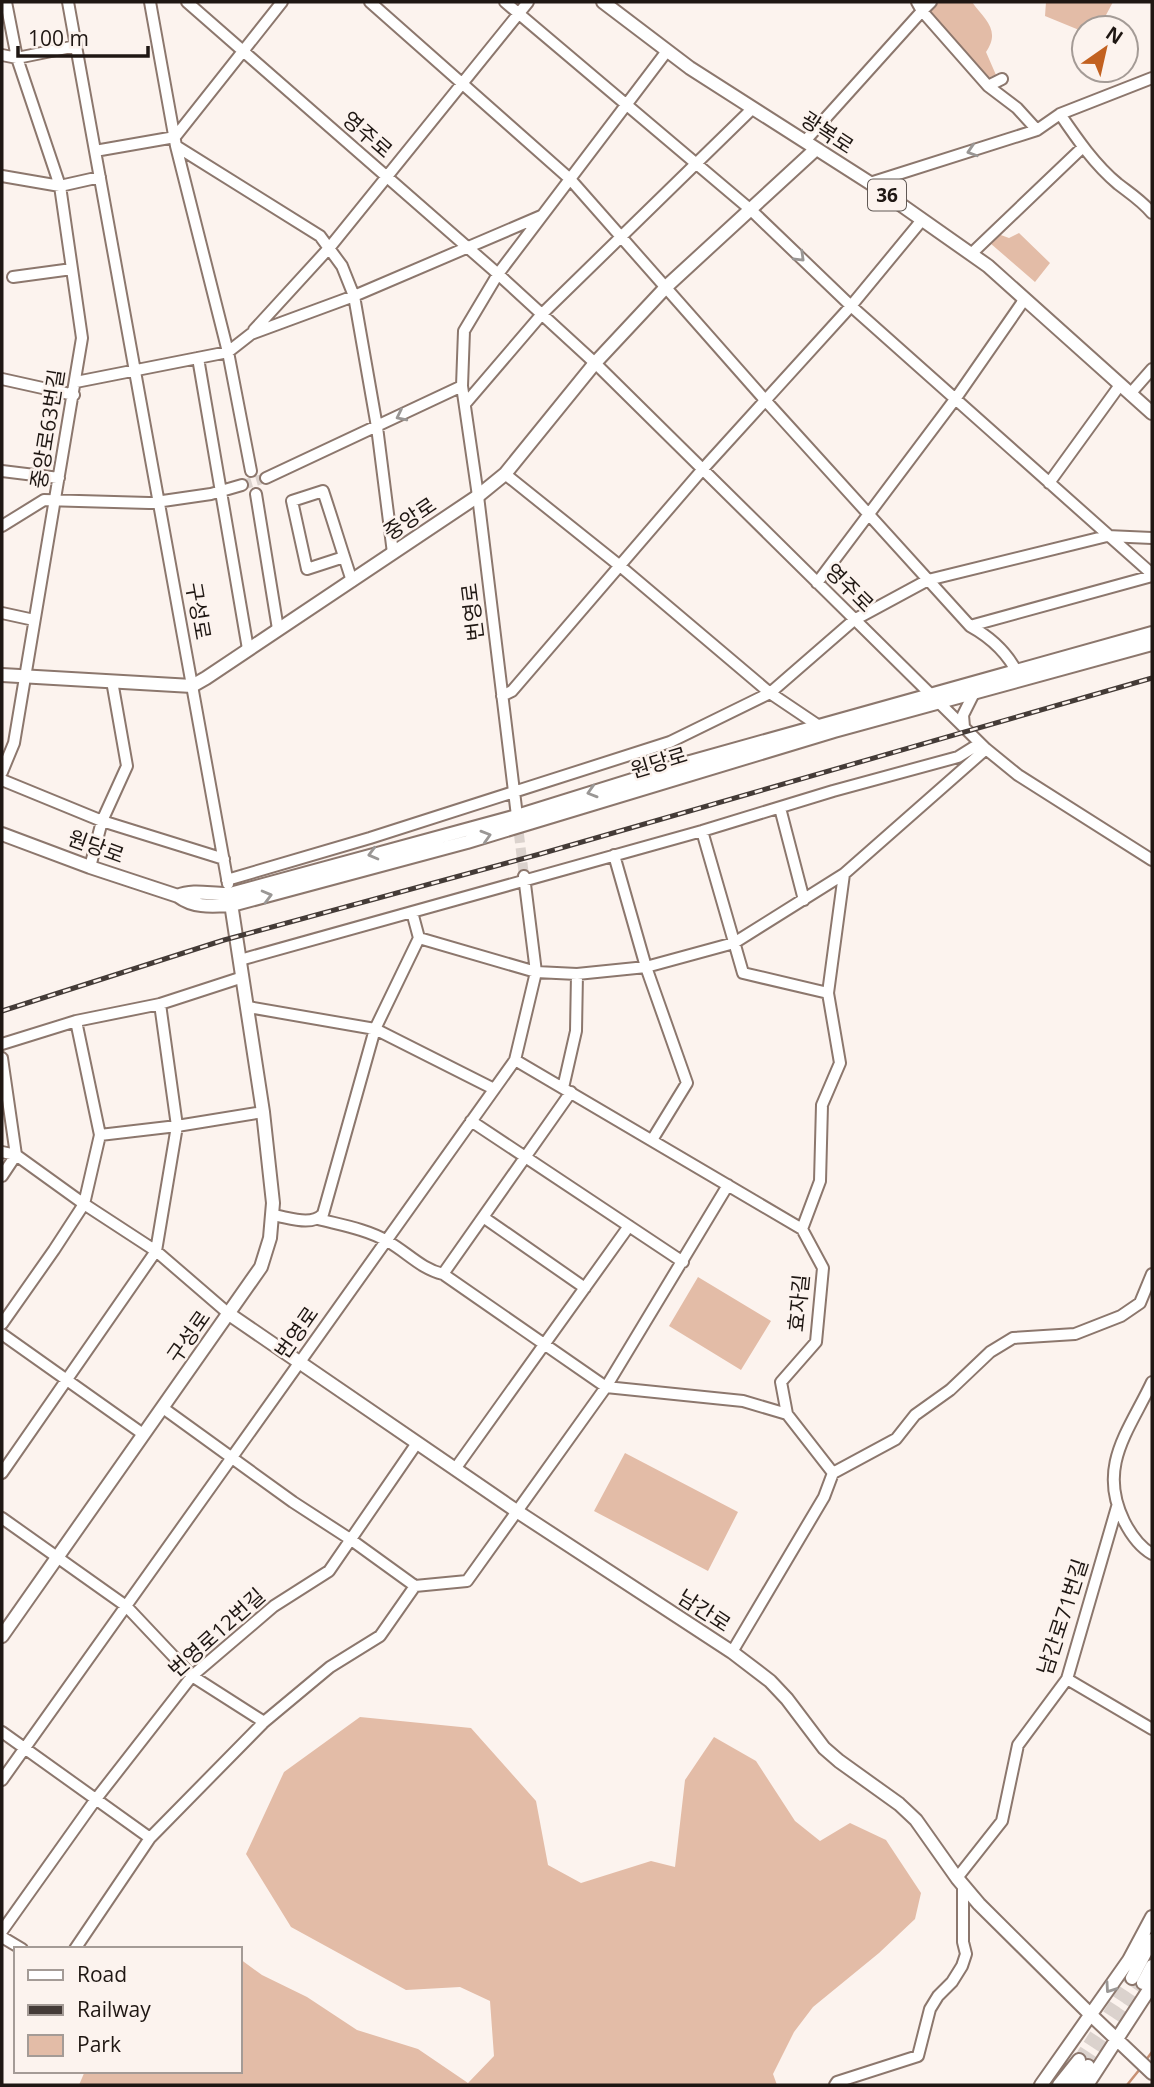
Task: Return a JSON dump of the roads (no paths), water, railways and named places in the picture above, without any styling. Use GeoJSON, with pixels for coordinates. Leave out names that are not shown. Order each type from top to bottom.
{"type":"FeatureCollection","features":[{"type":"Feature","properties":{"kind":"main road","name":"광복로"},"geometry":{"type":"LineString","coordinates":[[603,2],[667,51],[870,183],[988,266],[1152,413]]}},
{"type":"Feature","properties":{"kind":"main road","name":"중앙로"},"geometry":{"type":"LineString","coordinates":[[192,686],[393,554],[478,496],[505,474],[595,363],[667,286],[751,209],[810,145]]}},
{"type":"Feature","properties":{"kind":"main road","name":"원당로"},"geometry":{"type":"LineString","coordinates":[[2,834],[178,896],[186,892],[231,899],[467,842],[1152,633]]}},
{"type":"Feature","properties":{"kind":"main road","name":"원당로"},"geometry":{"type":"LineString","coordinates":[[231,899],[819,726],[974,693],[1018,675],[1152,643]]}},
{"type":"Feature","properties":{"kind":"main road"},"geometry":{"type":"LineString","coordinates":[[2,676],[192,686]]}},
{"type":"Feature","properties":{"kind":"main road","name":"구성로"},"geometry":{"type":"LineString","coordinates":[[2,1636],[261,1267],[270,1238],[274,1203],[231,899]]}},
{"type":"Feature","properties":{"kind":"main road","name":"남간로"},"geometry":{"type":"LineString","coordinates":[[229,1314],[770,1681],[824,1748],[899,1804],[916,1820],[979,1904],[1152,2073]]}},
{"type":"Feature","properties":{"kind":"main road"},"geometry":{"type":"LineString","coordinates":[[1041,2085],[1129,1960],[1152,1917]]}},
{"type":"Feature","properties":{"kind":"main road"},"geometry":{"type":"LineString","coordinates":[[1087,2085],[1121,2042],[1142,1982],[1152,1940]]}},
{"type":"Feature","properties":{"kind":"main road"},"geometry":{"type":"LineString","coordinates":[[1142,1982],[1152,1966]]}},
{"type":"Feature","properties":{"kind":"main road"},"geometry":{"type":"LineString","coordinates":[[1059,2085],[1083,2063],[1073,2085]]}},
{"type":"Feature","properties":{"kind":"street","name":"중앙로63번길"},"geometry":{"type":"LineString","coordinates":[[2,772],[14,743],[82,338],[60,186],[17,58],[6,2]]}},
{"type":"Feature","properties":{"kind":"street","name":"구성로"},"geometry":{"type":"LineString","coordinates":[[68,2],[231,899]]}},
{"type":"Feature","properties":{"kind":"street"},"geometry":{"type":"LineString","coordinates":[[150,2],[176,141],[228,352],[251,471]]}},
{"type":"Feature","properties":{"kind":"street","name":"영주로"},"geometry":{"type":"LineString","coordinates":[[187,2],[498,274],[595,363],[986,749],[1018,775],[1152,860]]}},
{"type":"Feature","properties":{"kind":"street"},"geometry":{"type":"LineString","coordinates":[[176,141],[242,50],[282,2]]}},
{"type":"Feature","properties":{"kind":"street"},"geometry":{"type":"LineString","coordinates":[[370,2],[570,179],[970,626],[989,636],[1018,675]]}},
{"type":"Feature","properties":{"kind":"street"},"geometry":{"type":"LineString","coordinates":[[505,2],[751,209],[851,306],[1152,575]]}},
{"type":"Feature","properties":{"kind":"street"},"geometry":{"type":"LineString","coordinates":[[76,382],[228,352],[251,334],[330,247],[528,2]]}},
{"type":"Feature","properties":{"kind":"street"},"geometry":{"type":"LineString","coordinates":[[810,145],[920,6],[931,2]]}},
{"type":"Feature","properties":{"kind":"street"},"geometry":{"type":"LineString","coordinates":[[920,6],[988,86],[1017,108],[1037,130]]}},
{"type":"Feature","properties":{"kind":"street"},"geometry":{"type":"LineString","coordinates":[[2,55],[17,58],[76,46]]}},
{"type":"Feature","properties":{"kind":"street","name":"번영로"},"geometry":{"type":"LineString","coordinates":[[516,816],[463,386],[464,331],[498,274],[667,51]]}},
{"type":"Feature","properties":{"kind":"street"},"geometry":{"type":"LineString","coordinates":[[870,183],[1037,130],[1060,114],[1152,78]]}},
{"type":"Feature","properties":{"kind":"street"},"geometry":{"type":"LineString","coordinates":[[988,86],[1002,79]]}},
{"type":"Feature","properties":{"kind":"street"},"geometry":{"type":"LineString","coordinates":[[465,404],[542,314],[752,108]]}},
{"type":"Feature","properties":{"kind":"street"},"geometry":{"type":"LineString","coordinates":[[1060,114],[1083,147],[1152,213]]}},
{"type":"Feature","properties":{"kind":"street"},"geometry":{"type":"LineString","coordinates":[[95,150],[176,141],[320,236],[330,247],[342,266],[354,296],[377,427],[393,554]]}},
{"type":"Feature","properties":{"kind":"street"},"geometry":{"type":"LineString","coordinates":[[971,254],[1083,147]]}},
{"type":"Feature","properties":{"kind":"street"},"geometry":{"type":"LineString","coordinates":[[2,176],[60,186],[100,177]]}},
{"type":"Feature","properties":{"kind":"street"},"geometry":{"type":"LineString","coordinates":[[251,334],[354,296],[542,216]]}},
{"type":"Feature","properties":{"kind":"street"},"geometry":{"type":"LineString","coordinates":[[502,696],[512,691],[702,470],[851,306],[922,220]]}},
{"type":"Feature","properties":{"kind":"street"},"geometry":{"type":"LineString","coordinates":[[13,277],[72,269]]}},
{"type":"Feature","properties":{"kind":"street"},"geometry":{"type":"LineString","coordinates":[[817,583],[956,398],[1024,300]]}},
{"type":"Feature","properties":{"kind":"street"},"geometry":{"type":"LineString","coordinates":[[198,358],[248,649]]}},
{"type":"Feature","properties":{"kind":"street"},"geometry":{"type":"LineString","coordinates":[[1049,483],[1125,389],[1152,369]]}},
{"type":"Feature","properties":{"kind":"street"},"geometry":{"type":"LineString","coordinates":[[2,379],[74,395]]}},
{"type":"Feature","properties":{"kind":"street"},"geometry":{"type":"LineString","coordinates":[[266,478],[463,386]]}},
{"type":"Feature","properties":{"kind":"street"},"geometry":{"type":"LineString","coordinates":[[2,471],[60,478]]}},
{"type":"Feature","properties":{"kind":"street"},"geometry":{"type":"LineString","coordinates":[[505,474],[620,566],[770,693],[819,726]]}},
{"type":"Feature","properties":{"kind":"street"},"geometry":{"type":"LineString","coordinates":[[2,526],[44,500],[159,502],[242,485]]}},
{"type":"Feature","properties":{"kind":"street"},"geometry":{"type":"LineString","coordinates":[[344,557],[307,569],[292,501],[323,491],[352,581]]}},
{"type":"Feature","properties":{"kind":"street"},"geometry":{"type":"LineString","coordinates":[[256,494],[278,629]]}},
{"type":"Feature","properties":{"kind":"street"},"geometry":{"type":"LineString","coordinates":[[227,880],[370,838],[670,742],[770,693],[854,620],[928,580],[1107,536],[1152,538]]}},
{"type":"Feature","properties":{"kind":"street"},"geometry":{"type":"LineString","coordinates":[[970,626],[1152,575]]}},
{"type":"Feature","properties":{"kind":"street"},"geometry":{"type":"LineString","coordinates":[[2,613],[34,620]]}},
{"type":"Feature","properties":{"kind":"street"},"geometry":{"type":"LineString","coordinates":[[90,867],[102,821],[127,766],[111,681]]}},
{"type":"Feature","properties":{"kind":"street"},"geometry":{"type":"LineString","coordinates":[[964,727],[963,715],[974,693]]}},
{"type":"Feature","properties":{"kind":"street"},"geometry":{"type":"LineString","coordinates":[[240,960],[958,757],[974,747],[986,749]]}},
{"type":"Feature","properties":{"kind":"street"},"geometry":{"type":"LineString","coordinates":[[419,938],[536,972],[577,974],[646,967],[734,943],[844,874],[986,749]]}},
{"type":"Feature","properties":{"kind":"street"},"geometry":{"type":"LineString","coordinates":[[2,780],[102,821],[224,859]]}},
{"type":"Feature","properties":{"kind":"street"},"geometry":{"type":"LineString","coordinates":[[780,808],[804,900]]}},
{"type":"Feature","properties":{"kind":"street"},"geometry":{"type":"LineString","coordinates":[[702,831],[743,973],[828,993]]}},
{"type":"Feature","properties":{"kind":"street"},"geometry":{"type":"LineString","coordinates":[[614,855],[646,967],[687,1083],[652,1140]]}},
{"type":"Feature","properties":{"kind":"street"},"geometry":{"type":"LineString","coordinates":[[515,1060],[802,1229],[820,1181],[822,1105],[840,1063],[828,993],[844,874]]}},
{"type":"Feature","properties":{"kind":"street","name":"번영로"},"geometry":{"type":"LineString","coordinates":[[2,1780],[515,1060],[536,972],[524,878]]}},
{"type":"Feature","properties":{"kind":"street"},"geometry":{"type":"LineString","coordinates":[[318,1219],[323,1214],[332,1186],[375,1029],[419,938],[412,912]]}},
{"type":"Feature","properties":{"kind":"street"},"geometry":{"type":"LineString","coordinates":[[443,1274],[525,1157],[567,1090],[576,1031],[577,974]]}},
{"type":"Feature","properties":{"kind":"street"},"geometry":{"type":"LineString","coordinates":[[2,1044],[75,1021],[160,1004],[243,977]]}},
{"type":"Feature","properties":{"kind":"street"},"geometry":{"type":"LineString","coordinates":[[2,1473],[156,1251],[177,1126],[160,1004]]}},
{"type":"Feature","properties":{"kind":"street"},"geometry":{"type":"LineString","coordinates":[[248,1007],[375,1029],[494,1089]]}},
{"type":"Feature","properties":{"kind":"street"},"geometry":{"type":"LineString","coordinates":[[2,1324],[84,1204],[100,1135],[75,1021]]}},
{"type":"Feature","properties":{"kind":"street"},"geometry":{"type":"LineString","coordinates":[[2,1058],[16,1155],[2,1176]]}},
{"type":"Feature","properties":{"kind":"street"},"geometry":{"type":"LineString","coordinates":[[100,1135],[263,1112]]}},
{"type":"Feature","properties":{"kind":"street"},"geometry":{"type":"LineString","coordinates":[[471,1121],[683,1262]]}},
{"type":"Feature","properties":{"kind":"street"},"geometry":{"type":"LineString","coordinates":[[2,1152],[16,1155],[156,1251],[229,1314]]}},
{"type":"Feature","properties":{"kind":"street"},"geometry":{"type":"LineString","coordinates":[[163,1408],[415,1586],[467,1581],[606,1387],[728,1185]]}},
{"type":"Feature","properties":{"kind":"street"},"geometry":{"type":"LineString","coordinates":[[272,1215],[309,1221],[318,1219],[362,1231],[386,1241],[429,1271],[443,1274],[606,1387],[743,1401],[787,1414],[833,1473]]}},
{"type":"Feature","properties":{"kind":"street"},"geometry":{"type":"LineString","coordinates":[[483,1217],[585,1287]]}},
{"type":"Feature","properties":{"kind":"street"},"geometry":{"type":"LineString","coordinates":[[455,1469],[629,1226]]}},
{"type":"Feature","properties":{"kind":"street","name":"효자길"},"geometry":{"type":"LineString","coordinates":[[787,1414],[781,1382],[816,1342],[823,1268],[802,1229]]}},
{"type":"Feature","properties":{"kind":"street"},"geometry":{"type":"LineString","coordinates":[[732,1653],[824,1497],[833,1473],[896,1439],[915,1415],[950,1390],[990,1352],[1013,1338],[1074,1334],[1121,1316],[1140,1303],[1152,1274]]}},
{"type":"Feature","properties":{"kind":"street"},"geometry":{"type":"LineString","coordinates":[[2,1334],[143,1434]]}},
{"type":"Feature","properties":{"kind":"street"},"geometry":{"type":"LineString","coordinates":[[1152,1382],[1114,1461],[1112,1482],[1117,1507],[1129,1531],[1152,1554]]}},
{"type":"Feature","properties":{"kind":"street","name":"번영로12번길"},"geometry":{"type":"LineString","coordinates":[[2,1931],[96,1799],[192,1676],[274,1606],[329,1571],[416,1443]]}},
{"type":"Feature","properties":{"kind":"street","name":"남간로71번길"},"geometry":{"type":"LineString","coordinates":[[960,1882],[1002,1821],[1018,1745],[1067,1679],[1117,1507]]}},
{"type":"Feature","properties":{"kind":"street"},"geometry":{"type":"LineString","coordinates":[[2,1518],[126,1606],[192,1676],[264,1723]]}},
{"type":"Feature","properties":{"kind":"street"},"geometry":{"type":"LineString","coordinates":[[76,1947],[150,1838],[264,1723],[330,1667],[380,1636],[415,1586]]}},
{"type":"Feature","properties":{"kind":"street"},"geometry":{"type":"LineString","coordinates":[[1067,1679],[1152,1729]]}},
{"type":"Feature","properties":{"kind":"street"},"geometry":{"type":"LineString","coordinates":[[2,1732],[150,1838]]}},
{"type":"Feature","properties":{"kind":"street"},"geometry":{"type":"LineString","coordinates":[[835,2085],[837,2082],[918,2056],[930,2009],[952,1982],[966,1954],[960,1882]]}},
{"type":"Feature","properties":{"kind":"street"},"geometry":{"type":"LineString","coordinates":[[2,1937],[19,1947]]}},
{"type":"Feature","properties":{"kind":"waterway"},"geometry":{"type":"LineString","coordinates":[[1146,2060],[1152,2052]]}},
{"type":"Feature","properties":{"kind":"waterway"},"geometry":{"type":"LineString","coordinates":[[1127,2085],[1140,2069]]}},
{"type":"Feature","properties":{"kind":"tunnel"},"geometry":{"type":"LineString","coordinates":[[242,485],[266,478]]}},
{"type":"Feature","properties":{"kind":"tunnel"},"geometry":{"type":"LineString","coordinates":[[517,818],[524,876]]}},
{"type":"Feature","properties":{"kind":"tunnel"},"geometry":{"type":"LineString","coordinates":[[1079,2060],[1132,1978]]}},
{"type":"Feature","properties":{"kind":"tunnel"},"geometry":{"type":"LineString","coordinates":[[1088,2066],[1143,1983]]}},
{"type":"Feature","properties":{"kind":"railway"},"geometry":{"type":"LineString","coordinates":[[2,1011],[224,940],[540,854],[1152,678]]}}]}
